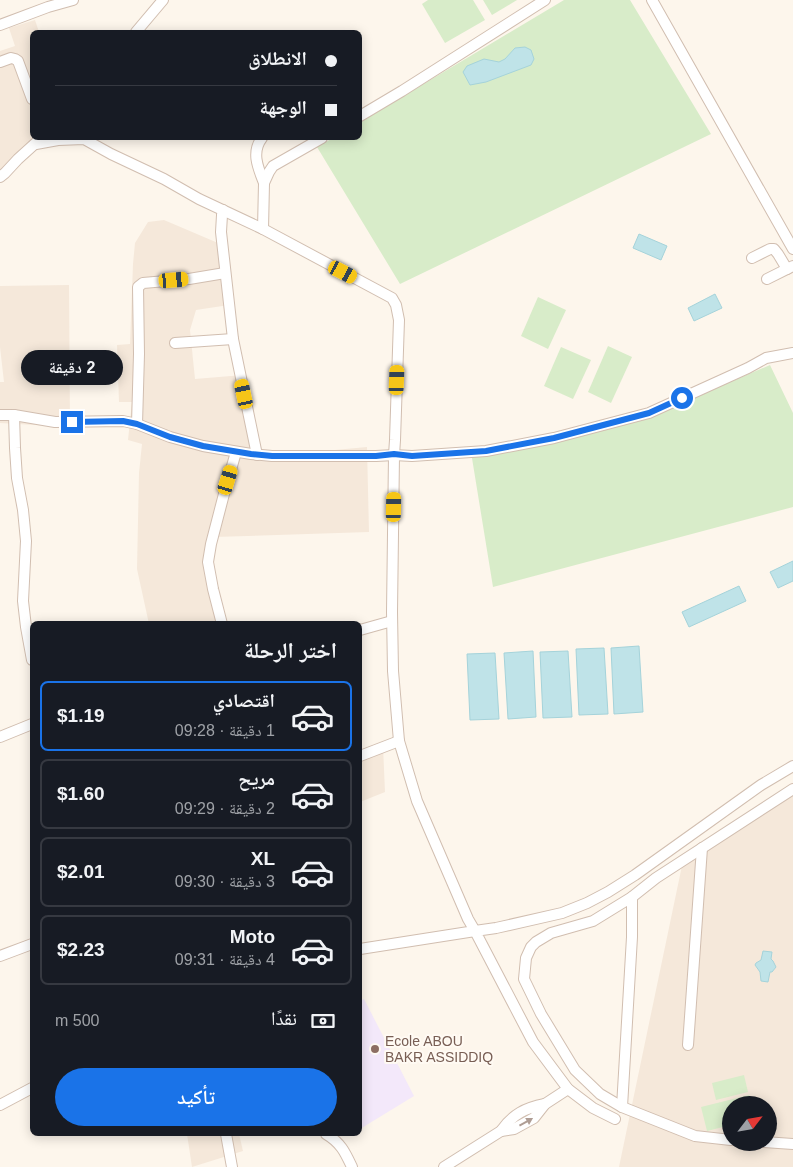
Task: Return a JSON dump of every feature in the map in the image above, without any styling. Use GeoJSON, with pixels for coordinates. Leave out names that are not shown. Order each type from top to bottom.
{"type":"FeatureCollection","features":[{"type":"Feature","properties":{"kind":"street"},"geometry":{"type":"LineString","coordinates":[[0,25],[73,0]]}},
{"type":"Feature","properties":{"kind":"street"},"geometry":{"type":"LineString","coordinates":[[138,30],[163,0]]}},
{"type":"Feature","properties":{"kind":"street"},"geometry":{"type":"LineString","coordinates":[[362,115],[545,0]]}},
{"type":"Feature","properties":{"kind":"street"},"geometry":{"type":"LineString","coordinates":[[652,0],[793,249]]}},
{"type":"Feature","properties":{"kind":"street"},"geometry":{"type":"LineString","coordinates":[[0,62],[11,58],[18,61],[30,93]]}},
{"type":"Feature","properties":{"kind":"street"},"geometry":{"type":"LineString","coordinates":[[0,177],[39,141],[58,140]]}},
{"type":"Feature","properties":{"kind":"street"},"geometry":{"type":"LineString","coordinates":[[87,140],[199,199],[263,229],[392,298],[396,305],[399,320],[394,454],[392,671],[399,742],[417,801],[464,911],[534,1042],[568,1089],[593,1108],[615,1119]]}},
{"type":"Feature","properties":{"kind":"street"},"geometry":{"type":"LineString","coordinates":[[261,140],[256,152],[256,158],[264,183],[263,229]]}},
{"type":"Feature","properties":{"kind":"street"},"geometry":{"type":"LineString","coordinates":[[264,183],[273,166],[318,140]]}},
{"type":"Feature","properties":{"kind":"street"},"geometry":{"type":"LineString","coordinates":[[223,210],[221,232],[232,339],[257,455]]}},
{"type":"Feature","properties":{"kind":"street"},"geometry":{"type":"LineString","coordinates":[[752,258],[770,248],[774,249],[790,267],[767,279]]}},
{"type":"Feature","properties":{"kind":"street"},"geometry":{"type":"LineString","coordinates":[[137,424],[138,287],[143,283],[189,279],[225,273]]}},
{"type":"Feature","properties":{"kind":"street"},"geometry":{"type":"LineString","coordinates":[[175,343],[232,339]]}},
{"type":"Feature","properties":{"kind":"street"},"geometry":{"type":"LineString","coordinates":[[0,414],[55,422],[123,421],[203,446],[257,455],[376,456],[394,454],[412,456],[486,451],[554,438],[649,413],[766,358],[793,353]]}},
{"type":"Feature","properties":{"kind":"street"},"geometry":{"type":"LineString","coordinates":[[14,415],[16,468],[26,541],[23,601],[30,649]]}},
{"type":"Feature","properties":{"kind":"street"},"geometry":{"type":"LineString","coordinates":[[221,621],[208,562],[210,544],[236,452]]}},
{"type":"Feature","properties":{"kind":"street"},"geometry":{"type":"LineString","coordinates":[[362,629],[392,621]]}},
{"type":"Feature","properties":{"kind":"street"},"geometry":{"type":"LineString","coordinates":[[0,738],[30,725]]}},
{"type":"Feature","properties":{"kind":"street"},"geometry":{"type":"LineString","coordinates":[[362,755],[399,742]]}},
{"type":"Feature","properties":{"kind":"street"},"geometry":{"type":"LineString","coordinates":[[362,949],[496,928],[562,913],[594,900],[635,875],[761,786],[793,766]]}},
{"type":"Feature","properties":{"kind":"street"},"geometry":{"type":"LineString","coordinates":[[722,1139],[695,1136],[622,1107],[600,1094],[575,1070],[542,1014],[524,979],[526,958],[531,947],[536,942],[551,933],[593,921],[632,897],[656,878],[793,788]]}},
{"type":"Feature","properties":{"kind":"street"},"geometry":{"type":"LineString","coordinates":[[688,1045],[702,848]]}},
{"type":"Feature","properties":{"kind":"street"},"geometry":{"type":"LineString","coordinates":[[622,1107],[632,936],[632,897]]}},
{"type":"Feature","properties":{"kind":"street"},"geometry":{"type":"LineString","coordinates":[[0,956],[30,945]]}},
{"type":"Feature","properties":{"kind":"street"},"geometry":{"type":"LineString","coordinates":[[0,1105],[30,1089]]}},
{"type":"Feature","properties":{"kind":"street"},"geometry":{"type":"LineString","coordinates":[[444,1167],[501,1131],[514,1129],[534,1118],[545,1104],[568,1089]]}},
{"type":"Feature","properties":{"kind":"street"},"geometry":{"type":"LineString","coordinates":[[226,1136],[232,1167]]}},
{"type":"Feature","properties":{"kind":"street"},"geometry":{"type":"LineString","coordinates":[[330,1136],[340,1144],[352,1167]]}},
{"type":"Feature","properties":{"kind":"street"},"geometry":{"type":"LineString","coordinates":[[778,1143],[793,1144]]}},
{"type":"Feature","properties":{"kind":"shaded area"},"geometry":{"type":"Polygon","coordinates":[[[35,20],[38,30],[30,30],[30,140],[48,140],[48,142],[9,169],[0,171],[0,51],[15,46],[9,28],[35,20]]]}},
{"type":"Feature","properties":{"kind":"shaded area"},"geometry":{"type":"Polygon","coordinates":[[[164,220],[218,243],[229,305],[196,310],[190,330],[195,379],[243,375],[260,457],[367,447],[369,532],[214,537],[210,564],[220,621],[148,621],[137,569],[139,473],[142,444],[128,440],[132,402],[119,402],[117,345],[130,344],[135,243],[148,222],[164,220]]]}},
{"type":"Feature","properties":{"kind":"shaded area"},"geometry":{"type":"Polygon","coordinates":[[[69,285],[70,427],[0,423],[0,382],[4,382],[0,347],[0,286],[69,285]]]}},
{"type":"Feature","properties":{"kind":"shaded area"},"geometry":{"type":"Polygon","coordinates":[[[383,746],[385,792],[362,801],[362,753],[383,746]]]}},
{"type":"Feature","properties":{"kind":"shaded area"},"geometry":{"type":"Polygon","coordinates":[[[793,783],[793,1167],[619,1167],[684,856],[793,783]]]}},
{"type":"Feature","properties":{"kind":"shaded area","name":"Ecole ABOU BAKR ASSIDDIQ"},"geometry":{"type":"Polygon","coordinates":[[[364,999],[414,1096],[362,1128],[362,1000],[364,999]]]}},
{"type":"Feature","properties":{"kind":"shaded area"},"geometry":{"type":"Polygon","coordinates":[[[187,1136],[239,1136],[243,1151],[192,1167],[187,1136]]]}},
{"type":"Feature","properties":{"kind":"green space"},"geometry":{"type":"Polygon","coordinates":[[[428,0],[473,0],[485,20],[445,43],[422,4],[428,0]]]}},
{"type":"Feature","properties":{"kind":"green space"},"geometry":{"type":"Polygon","coordinates":[[[483,0],[517,0],[492,15],[483,0]]]}},
{"type":"Feature","properties":{"kind":"green space"},"geometry":{"type":"Polygon","coordinates":[[[564,0],[630,0],[711,134],[400,284],[317,147],[329,140],[362,140],[362,121],[564,0]]]}},
{"type":"Feature","properties":{"kind":"green space"},"geometry":{"type":"Polygon","coordinates":[[[538,297],[566,310],[548,349],[521,336],[538,297]]]}},
{"type":"Feature","properties":{"kind":"green space"},"geometry":{"type":"Polygon","coordinates":[[[608,346],[632,357],[611,403],[588,392],[608,346]]]}},
{"type":"Feature","properties":{"kind":"green space"},"geometry":{"type":"Polygon","coordinates":[[[561,347],[591,360],[573,399],[544,386],[561,347]]]}},
{"type":"Feature","properties":{"kind":"green space"},"geometry":{"type":"Polygon","coordinates":[[[770,365],[793,413],[793,507],[493,587],[471,452],[653,415],[770,365]]]}},
{"type":"Feature","properties":{"kind":"green space"},"geometry":{"type":"Polygon","coordinates":[[[744,1075],[748,1092],[732,1096],[722,1096],[722,1098],[716,1100],[712,1083],[744,1075]]]}},
{"type":"Feature","properties":{"kind":"green space"},"geometry":{"type":"Polygon","coordinates":[[[722,1102],[722,1127],[707,1131],[701,1107],[722,1102]]]}},
{"type":"Feature","properties":{"kind":"water"},"geometry":{"type":"Polygon","coordinates":[[[525,47],[531,50],[534,59],[531,65],[486,82],[470,85],[463,72],[467,66],[484,59],[499,62],[505,59],[515,48],[525,47]]]}},
{"type":"Feature","properties":{"kind":"water"},"geometry":{"type":"Polygon","coordinates":[[[639,234],[667,246],[661,260],[633,248],[639,234]]]}},
{"type":"Feature","properties":{"kind":"water"},"geometry":{"type":"Polygon","coordinates":[[[715,294],[722,308],[694,321],[688,308],[715,294]]]}},
{"type":"Feature","properties":{"kind":"water"},"geometry":{"type":"Polygon","coordinates":[[[793,561],[793,581],[778,588],[770,572],[793,561]]]}},
{"type":"Feature","properties":{"kind":"water"},"geometry":{"type":"Polygon","coordinates":[[[739,586],[746,601],[689,627],[682,612],[739,586]]]}},
{"type":"Feature","properties":{"kind":"water"},"geometry":{"type":"Polygon","coordinates":[[[639,646],[643,712],[614,714],[611,648],[639,646]]]}},
{"type":"Feature","properties":{"kind":"water"},"geometry":{"type":"Polygon","coordinates":[[[604,648],[608,714],[579,715],[576,649],[604,648]]]}},
{"type":"Feature","properties":{"kind":"water"},"geometry":{"type":"Polygon","coordinates":[[[533,651],[536,717],[508,719],[504,653],[533,651]]]}},
{"type":"Feature","properties":{"kind":"water"},"geometry":{"type":"Polygon","coordinates":[[[568,651],[572,717],[543,718],[540,652],[568,651]]]}},
{"type":"Feature","properties":{"kind":"water"},"geometry":{"type":"Polygon","coordinates":[[[495,653],[499,719],[470,720],[467,654],[495,653]]]}},
{"type":"Feature","properties":{"kind":"water"},"geometry":{"type":"Polygon","coordinates":[[[763,951],[772,952],[771,959],[776,967],[770,972],[768,982],[761,981],[760,972],[755,965],[761,960],[763,951]]]}},
{"type":"Feature","properties":{"kind":"place","name":"Ecole ABOU BAKR ASSIDDIQ"},"geometry":{"type":"Point","coordinates":[375,1049]}},
{"type":"Feature","properties":{"kind":"route"},"geometry":{"type":"LineString","coordinates":[[72,422],[123,421],[203,446],[251,454],[272,456],[376,456],[394,454],[412,456],[486,451],[554,438],[649,413],[682,398]]}}]}
